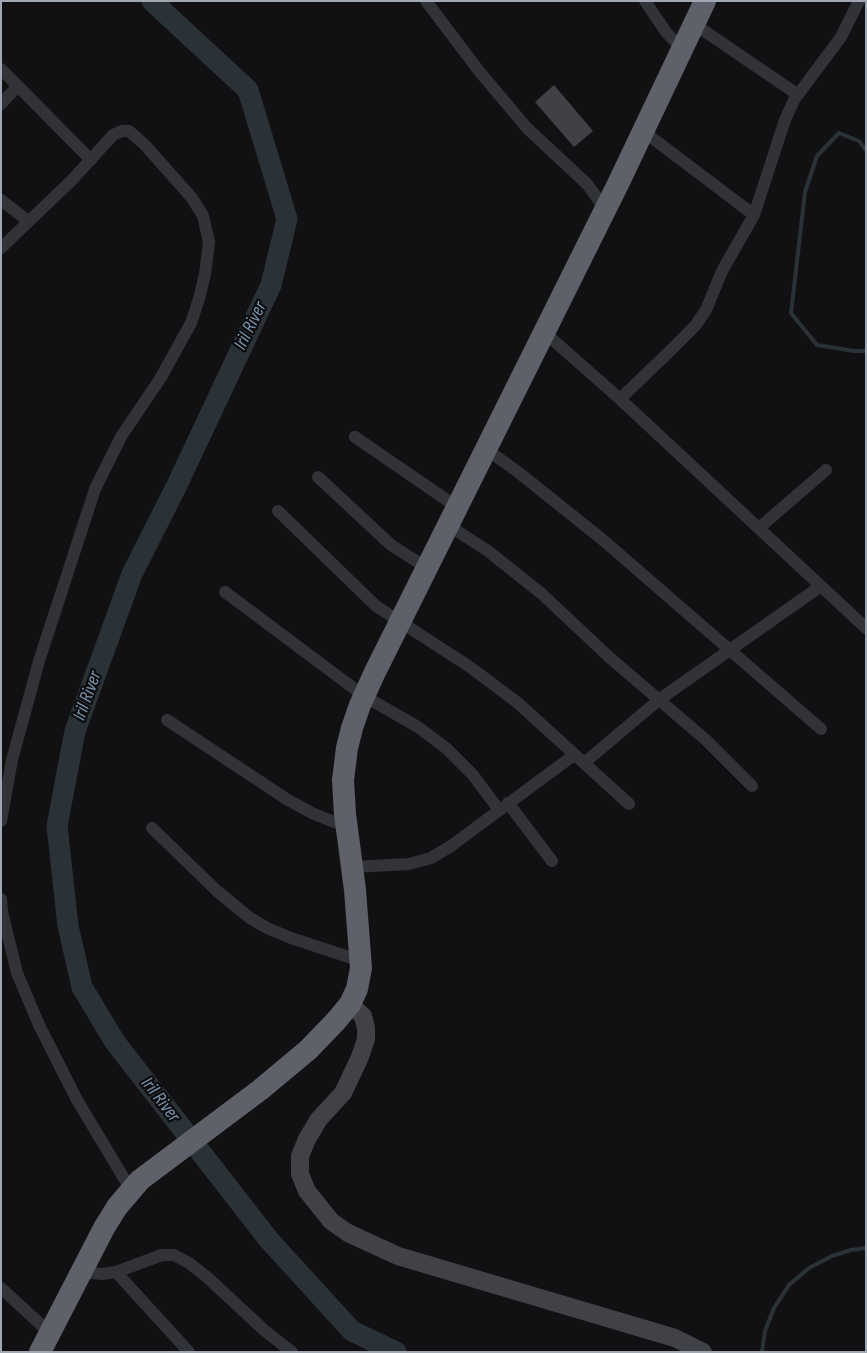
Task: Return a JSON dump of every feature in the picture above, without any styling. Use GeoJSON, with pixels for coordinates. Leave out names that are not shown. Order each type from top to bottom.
{"type":"FeatureCollection","features":[{"type":"Feature","properties":{"kind":"highway"},"geometry":{"type":"LineString","coordinates":[[45,1342],[117,1207],[136,1185],[308,1050],[350,1004],[360,978],[361,960],[343,780],[347,748],[352,728],[364,696],[603,214],[705,1]]}},
{"type":"Feature","properties":{"kind":"street"},"geometry":{"type":"LineString","coordinates":[[426,1],[479,71],[527,128],[587,184],[600,202],[603,214]]}},
{"type":"Feature","properties":{"kind":"street"},"geometry":{"type":"LineString","coordinates":[[645,1],[666,32],[682,49]]}},
{"type":"Feature","properties":{"kind":"street"},"geometry":{"type":"LineString","coordinates":[[620,399],[695,326],[706,310],[722,272],[754,215],[785,120],[797,94],[841,37],[859,1]]}},
{"type":"Feature","properties":{"kind":"street"},"geometry":{"type":"LineString","coordinates":[[694,24],[797,94]]}},
{"type":"Feature","properties":{"kind":"street"},"geometry":{"type":"LineString","coordinates":[[1,70],[91,160]]}},
{"type":"Feature","properties":{"kind":"street"},"geometry":{"type":"LineString","coordinates":[[1,104],[18,86]]}},
{"type":"Feature","properties":{"kind":"street"},"geometry":{"type":"LineString","coordinates":[[1,248],[91,160],[113,135],[122,131],[135,135],[192,198],[203,216],[208,242],[206,274],[200,299],[191,323],[160,379],[122,435],[95,489],[39,661],[12,760],[1,820]]}},
{"type":"Feature","properties":{"kind":"street"},"geometry":{"type":"LineString","coordinates":[[643,131],[754,215]]}},
{"type":"Feature","properties":{"kind":"street"},"geometry":{"type":"LineString","coordinates":[[1,200],[28,221]]}},
{"type":"Feature","properties":{"kind":"street"},"geometry":{"type":"LineString","coordinates":[[544,332],[620,399],[866,628]]}},
{"type":"Feature","properties":{"kind":"street"},"geometry":{"type":"LineString","coordinates":[[355,438],[453,516],[488,551],[542,594],[609,657],[706,740],[752,786]]}},
{"type":"Feature","properties":{"kind":"street"},"geometry":{"type":"LineString","coordinates":[[486,449],[604,540],[821,729]]}},
{"type":"Feature","properties":{"kind":"street"},"geometry":{"type":"LineString","coordinates":[[759,528],[826,470]]}},
{"type":"Feature","properties":{"kind":"street"},"geometry":{"type":"LineString","coordinates":[[318,477],[392,545],[427,568]]}},
{"type":"Feature","properties":{"kind":"street"},"geometry":{"type":"LineString","coordinates":[[278,511],[376,606],[470,667],[518,703],[629,804]]}},
{"type":"Feature","properties":{"kind":"street"},"geometry":{"type":"LineString","coordinates":[[352,867],[409,864],[431,858],[451,846],[504,806],[579,759],[660,699],[821,586]]}},
{"type":"Feature","properties":{"kind":"street"},"geometry":{"type":"LineString","coordinates":[[225,592],[364,696],[418,727],[446,748],[504,806],[552,860]]}},
{"type":"Feature","properties":{"kind":"street"},"geometry":{"type":"LineString","coordinates":[[167,720],[288,800],[314,814],[347,827]]}},
{"type":"Feature","properties":{"kind":"street"},"geometry":{"type":"LineString","coordinates":[[152,828],[216,891],[250,918],[267,928],[291,938],[361,960]]}},
{"type":"Feature","properties":{"kind":"street"},"geometry":{"type":"LineString","coordinates":[[1,899],[2,912],[17,973],[39,1025],[78,1100],[136,1185]]}},
{"type":"Feature","properties":{"kind":"street"},"geometry":{"type":"LineString","coordinates":[[350,1004],[363,1016],[366,1039],[360,1057],[343,1092],[319,1119],[307,1138],[300,1156],[300,1174],[308,1191],[331,1221],[348,1233],[398,1256],[675,1338],[703,1352]]}},
{"type":"Feature","properties":{"kind":"street"},"geometry":{"type":"LineString","coordinates":[[81,1272],[102,1274],[116,1272],[162,1255],[174,1255],[189,1263],[208,1278],[264,1330],[292,1352]]}},
{"type":"Feature","properties":{"kind":"street"},"geometry":{"type":"LineString","coordinates":[[116,1272],[189,1352]]}},
{"type":"Feature","properties":{"kind":"street"},"geometry":{"type":"LineString","coordinates":[[1,1288],[45,1342]]}},
{"type":"Feature","properties":{"kind":"building"},"geometry":{"type":"Polygon","coordinates":[[[554,85],[593,131],[574,147],[535,102],[554,85]]]}},
{"type":"Feature","properties":{"kind":"waterway","name":"Iril River"},"geometry":{"type":"LineString","coordinates":[[152,1],[248,90],[287,219],[271,285],[177,485],[132,574],[75,731],[57,826],[68,926],[82,987],[115,1042],[269,1240],[352,1331],[396,1352]]}},
{"type":"Feature","properties":{"kind":"waterway"},"geometry":{"type":"LineString","coordinates":[[866,150],[859,141],[839,133],[817,156],[805,192],[791,313],[817,345],[866,351]]}},
{"type":"Feature","properties":{"kind":"waterway"},"geometry":{"type":"LineString","coordinates":[[762,1352],[765,1331],[774,1308],[789,1285],[809,1268],[832,1256],[866,1248]]}}]}
